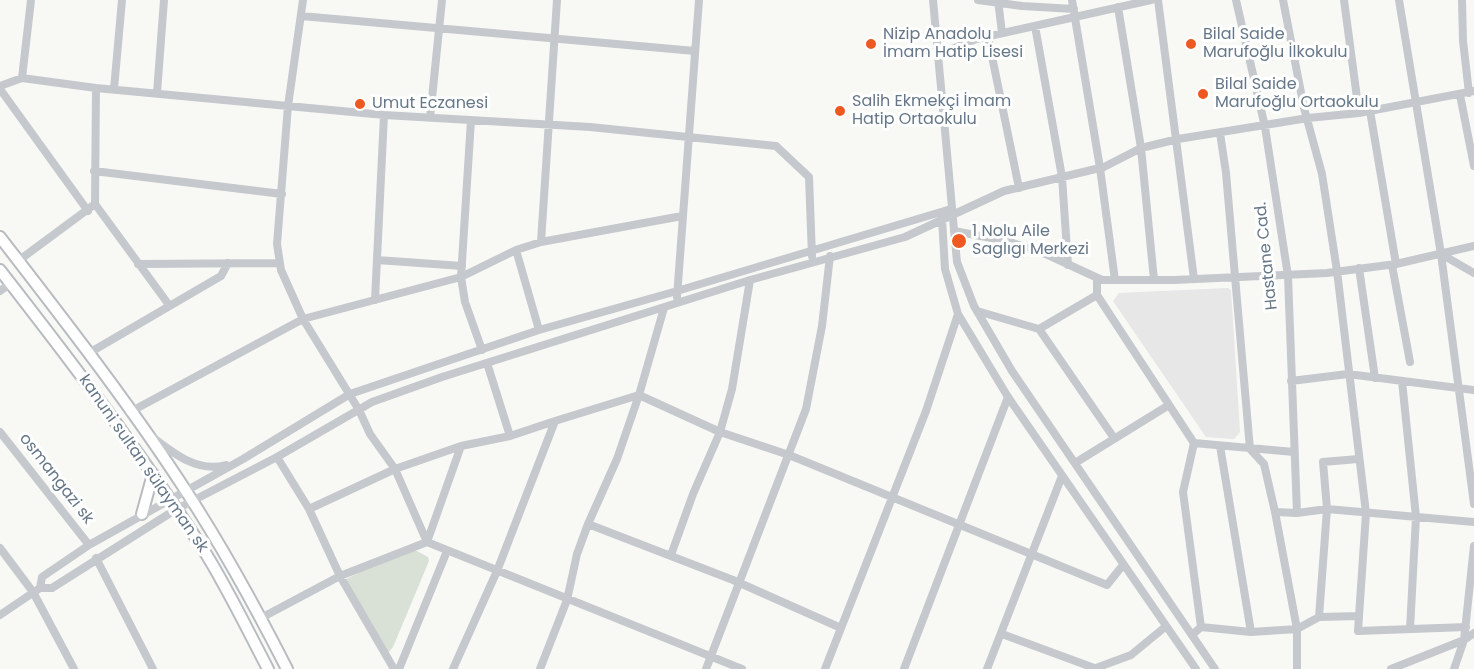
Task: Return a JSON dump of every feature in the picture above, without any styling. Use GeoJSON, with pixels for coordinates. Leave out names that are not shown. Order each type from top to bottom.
{"type":"FeatureCollection","features":[{"type":"Feature","properties":{"kind":"main road"},"geometry":{"type":"LineString","coordinates":[[0,237],[89,353],[186,491],[261,618],[287,669]]}},
{"type":"Feature","properties":{"kind":"main road","name":"kanuni sultan sülayman sk"},"geometry":{"type":"LineString","coordinates":[[0,270],[96,392],[153,474],[204,551],[268,669]]}},
{"type":"Feature","properties":{"kind":"main road"},"geometry":{"type":"LineString","coordinates":[[142,514],[153,474]]}},
{"type":"Feature","properties":{"kind":"street"},"geometry":{"type":"LineString","coordinates":[[22,78],[31,0]]}},
{"type":"Feature","properties":{"kind":"street"},"geometry":{"type":"LineString","coordinates":[[114,89],[122,0]]}},
{"type":"Feature","properties":{"kind":"street"},"geometry":{"type":"LineString","coordinates":[[157,93],[164,0]]}},
{"type":"Feature","properties":{"kind":"street"},"geometry":{"type":"LineString","coordinates":[[301,0],[301,16],[288,106],[277,244],[278,263],[303,319],[350,394],[370,434],[395,469],[427,542],[742,669]]}},
{"type":"Feature","properties":{"kind":"street"},"geometry":{"type":"LineString","coordinates":[[430,118],[442,0]]}},
{"type":"Feature","properties":{"kind":"street"},"geometry":{"type":"LineString","coordinates":[[541,242],[557,0]]}},
{"type":"Feature","properties":{"kind":"street"},"geometry":{"type":"LineString","coordinates":[[677,303],[699,0]]}},
{"type":"Feature","properties":{"kind":"street"},"geometry":{"type":"LineString","coordinates":[[933,0],[957,262],[977,312],[1012,371],[1215,669]]}},
{"type":"Feature","properties":{"kind":"street"},"geometry":{"type":"LineString","coordinates":[[978,0],[1022,6],[1074,8],[1118,7],[1150,0]]}},
{"type":"Feature","properties":{"kind":"street"},"geometry":{"type":"LineString","coordinates":[[1158,0],[1178,139],[1194,279]]}},
{"type":"Feature","properties":{"kind":"street","name":"Hastane Cad."},"geometry":{"type":"LineString","coordinates":[[1236,0],[1265,127],[1288,276],[1297,513]]}},
{"type":"Feature","properties":{"kind":"street"},"geometry":{"type":"LineString","coordinates":[[1283,0],[1322,174],[1337,271],[1366,513],[1358,631],[1466,627]]}},
{"type":"Feature","properties":{"kind":"street"},"geometry":{"type":"LineString","coordinates":[[1344,0],[1359,113]]}},
{"type":"Feature","properties":{"kind":"street"},"geometry":{"type":"LineString","coordinates":[[1399,0],[1441,254],[1474,504]]}},
{"type":"Feature","properties":{"kind":"street"},"geometry":{"type":"LineString","coordinates":[[1462,0],[1463,41],[1474,166]]}},
{"type":"Feature","properties":{"kind":"street"},"geometry":{"type":"LineString","coordinates":[[998,1],[1002,33]]}},
{"type":"Feature","properties":{"kind":"street"},"geometry":{"type":"LineString","coordinates":[[1118,7],[1141,148],[1154,280]]}},
{"type":"Feature","properties":{"kind":"street"},"geometry":{"type":"LineString","coordinates":[[938,51],[1035,26],[1074,8]]}},
{"type":"Feature","properties":{"kind":"street"},"geometry":{"type":"LineString","coordinates":[[1074,8],[1100,168],[1114,280]]}},
{"type":"Feature","properties":{"kind":"street"},"geometry":{"type":"LineString","coordinates":[[301,16],[695,51]]}},
{"type":"Feature","properties":{"kind":"street"},"geometry":{"type":"LineString","coordinates":[[1035,26],[1062,177],[1068,264]]}},
{"type":"Feature","properties":{"kind":"street"},"geometry":{"type":"LineString","coordinates":[[988,37],[1018,188]]}},
{"type":"Feature","properties":{"kind":"street"},"geometry":{"type":"LineString","coordinates":[[169,305],[0,88],[22,78],[96,88],[384,116],[548,125],[776,146],[809,177],[812,262]]}},
{"type":"Feature","properties":{"kind":"street"},"geometry":{"type":"LineString","coordinates":[[92,208],[96,88]]}},
{"type":"Feature","properties":{"kind":"street"},"geometry":{"type":"LineString","coordinates":[[0,615],[37,590],[52,588],[175,510],[277,458],[372,402],[750,280],[905,237],[942,217],[1004,191],[1100,168],[1141,148],[1178,139],[1265,127],[1308,118],[1359,113],[1467,93]]}},
{"type":"Feature","properties":{"kind":"street"},"geometry":{"type":"LineString","coordinates":[[1371,111],[1410,362]]}},
{"type":"Feature","properties":{"kind":"street"},"geometry":{"type":"LineString","coordinates":[[375,300],[384,116]]}},
{"type":"Feature","properties":{"kind":"street"},"geometry":{"type":"LineString","coordinates":[[471,120],[461,277],[465,302],[482,350]]}},
{"type":"Feature","properties":{"kind":"street"},"geometry":{"type":"LineString","coordinates":[[1220,133],[1250,449],[1264,464],[1275,512],[1297,629],[1297,669]]}},
{"type":"Feature","properties":{"kind":"street"},"geometry":{"type":"LineString","coordinates":[[94,171],[282,194]]}},
{"type":"Feature","properties":{"kind":"street"},"geometry":{"type":"LineString","coordinates":[[18,261],[92,208]]}},
{"type":"Feature","properties":{"kind":"street"},"geometry":{"type":"LineString","coordinates":[[130,412],[303,319],[461,277],[516,250],[541,242],[682,216]]}},
{"type":"Feature","properties":{"kind":"street"},"geometry":{"type":"LineString","coordinates":[[37,590],[42,577],[89,545],[243,459],[350,394],[539,330],[812,251],[942,217]]}},
{"type":"Feature","properties":{"kind":"street"},"geometry":{"type":"LineString","coordinates":[[942,217],[945,269],[958,314],[1008,397],[1196,669]]}},
{"type":"Feature","properties":{"kind":"street"},"geometry":{"type":"LineString","coordinates":[[954,231],[1007,241],[1068,264],[1097,278],[1114,280],[1288,276],[1394,264],[1474,246]]}},
{"type":"Feature","properties":{"kind":"street"},"geometry":{"type":"LineString","coordinates":[[516,250],[539,330]]}},
{"type":"Feature","properties":{"kind":"street"},"geometry":{"type":"LineString","coordinates":[[1441,254],[1474,273]]}},
{"type":"Feature","properties":{"kind":"street"},"geometry":{"type":"LineString","coordinates":[[706,669],[806,409],[822,326],[830,256]]}},
{"type":"Feature","properties":{"kind":"street"},"geometry":{"type":"LineString","coordinates":[[377,260],[462,266]]}},
{"type":"Feature","properties":{"kind":"street"},"geometry":{"type":"LineString","coordinates":[[89,353],[221,276],[228,263]]}},
{"type":"Feature","properties":{"kind":"street"},"geometry":{"type":"LineString","coordinates":[[138,264],[278,263]]}},
{"type":"Feature","properties":{"kind":"street"},"geometry":{"type":"LineString","coordinates":[[1359,268],[1375,378]]}},
{"type":"Feature","properties":{"kind":"street"},"geometry":{"type":"LineString","coordinates":[[1097,278],[1097,295],[1194,443],[1183,492],[1201,627]]}},
{"type":"Feature","properties":{"kind":"street"},"geometry":{"type":"LineString","coordinates":[[671,555],[693,494],[720,432],[732,389],[750,280]]}},
{"type":"Feature","properties":{"kind":"street"},"geometry":{"type":"LineString","coordinates":[[0,291],[11,283]]}},
{"type":"Feature","properties":{"kind":"street"},"geometry":{"type":"LineString","coordinates":[[1039,329],[1097,295]]}},
{"type":"Feature","properties":{"kind":"street"},"geometry":{"type":"LineString","coordinates":[[542,668],[567,600],[577,554],[617,459],[639,395],[664,308]]}},
{"type":"Feature","properties":{"kind":"street"},"geometry":{"type":"LineString","coordinates":[[977,312],[1039,329],[1114,438]]}},
{"type":"Feature","properties":{"kind":"street"},"geometry":{"type":"LineString","coordinates":[[827,668],[926,411],[958,314]]}},
{"type":"Feature","properties":{"kind":"street"},"geometry":{"type":"LineString","coordinates":[[487,363],[510,436]]}},
{"type":"Feature","properties":{"kind":"street"},"geometry":{"type":"LineString","coordinates":[[1292,381],[1348,374],[1474,390]]}},
{"type":"Feature","properties":{"kind":"street"},"geometry":{"type":"LineString","coordinates":[[1402,381],[1416,517],[1410,629]]}},
{"type":"Feature","properties":{"kind":"street"},"geometry":{"type":"LineString","coordinates":[[309,509],[395,469],[461,446],[510,436],[639,395],[720,432],[789,455],[1107,585],[1122,565]]}},
{"type":"Feature","properties":{"kind":"street"},"geometry":{"type":"LineString","coordinates":[[904,669],[1008,397]]}},
{"type":"Feature","properties":{"kind":"street"},"geometry":{"type":"LineString","coordinates":[[1075,464],[1169,405]]}},
{"type":"Feature","properties":{"kind":"street"},"geometry":{"type":"LineString","coordinates":[[453,669],[497,571],[555,421]]}},
{"type":"Feature","properties":{"kind":"street"},"geometry":{"type":"LineString","coordinates":[[143,430],[175,455],[194,464],[218,467],[243,459]]}},
{"type":"Feature","properties":{"kind":"street","name":"osmangazi sk"},"geometry":{"type":"LineString","coordinates":[[0,432],[89,545]]}},
{"type":"Feature","properties":{"kind":"street"},"geometry":{"type":"LineString","coordinates":[[1194,443],[1294,452]]}},
{"type":"Feature","properties":{"kind":"street"},"geometry":{"type":"LineString","coordinates":[[261,618],[340,576],[427,542],[461,446]]}},
{"type":"Feature","properties":{"kind":"street"},"geometry":{"type":"LineString","coordinates":[[1220,446],[1251,632]]}},
{"type":"Feature","properties":{"kind":"street"},"geometry":{"type":"LineString","coordinates":[[277,458],[309,509],[340,576],[394,669]]}},
{"type":"Feature","properties":{"kind":"street"},"geometry":{"type":"LineString","coordinates":[[1319,617],[1327,509],[1323,462],[1358,459]]}},
{"type":"Feature","properties":{"kind":"street"},"geometry":{"type":"LineString","coordinates":[[987,669],[1062,476]]}},
{"type":"Feature","properties":{"kind":"street"},"geometry":{"type":"LineString","coordinates":[[1275,512],[1297,513],[1327,509],[1474,522]]}},
{"type":"Feature","properties":{"kind":"street"},"geometry":{"type":"LineString","coordinates":[[588,524],[671,555],[841,628]]}},
{"type":"Feature","properties":{"kind":"street"},"geometry":{"type":"LineString","coordinates":[[1454,669],[1464,640],[1474,546]]}},
{"type":"Feature","properties":{"kind":"street"},"geometry":{"type":"LineString","coordinates":[[0,548],[37,590],[74,669]]}},
{"type":"Feature","properties":{"kind":"street"},"geometry":{"type":"LineString","coordinates":[[399,669],[447,551]]}},
{"type":"Feature","properties":{"kind":"street"},"geometry":{"type":"LineString","coordinates":[[96,558],[153,669]]}},
{"type":"Feature","properties":{"kind":"street"},"geometry":{"type":"LineString","coordinates":[[1192,635],[1201,627],[1251,632],[1297,629],[1319,617],[1359,616]]}},
{"type":"Feature","properties":{"kind":"street"},"geometry":{"type":"LineString","coordinates":[[1002,634],[1097,668],[1131,655],[1165,627]]}},
{"type":"Feature","properties":{"kind":"street"},"geometry":{"type":"LineString","coordinates":[[1392,669],[1464,640],[1474,633]]}},
{"type":"Feature","properties":{"kind":"shaded area"},"geometry":{"type":"Polygon","coordinates":[[[1228,288],[1231,290],[1240,432],[1234,439],[1206,437],[1113,301],[1119,293],[1228,288]]]}},
{"type":"Feature","properties":{"kind":"shaded area"},"geometry":{"type":"Polygon","coordinates":[[[411,548],[428,557],[429,561],[393,647],[388,653],[344,580],[411,548]]]}},
{"type":"Feature","properties":{"kind":"place","name":"Nizip Anadolu İmam Hatip Lisesi"},"geometry":{"type":"Point","coordinates":[871,44]}},
{"type":"Feature","properties":{"kind":"place","name":"Bilal Saide Marufoğlu İlkokulu"},"geometry":{"type":"Point","coordinates":[1191,44]}},
{"type":"Feature","properties":{"kind":"place","name":"Bilal Saide Marufoğlu Ortaokulu"},"geometry":{"type":"Point","coordinates":[1203,94]}},
{"type":"Feature","properties":{"kind":"place","name":"Umut Eczanesi"},"geometry":{"type":"Point","coordinates":[360,104]}},
{"type":"Feature","properties":{"kind":"place","name":"Salih Ekmekçi İmam Hatip Ortaokulu"},"geometry":{"type":"Point","coordinates":[840,111]}},
{"type":"Feature","properties":{"kind":"place","name":"1 Nolu Aile Saglıgı Merkezi"},"geometry":{"type":"Point","coordinates":[959,241]}}]}
